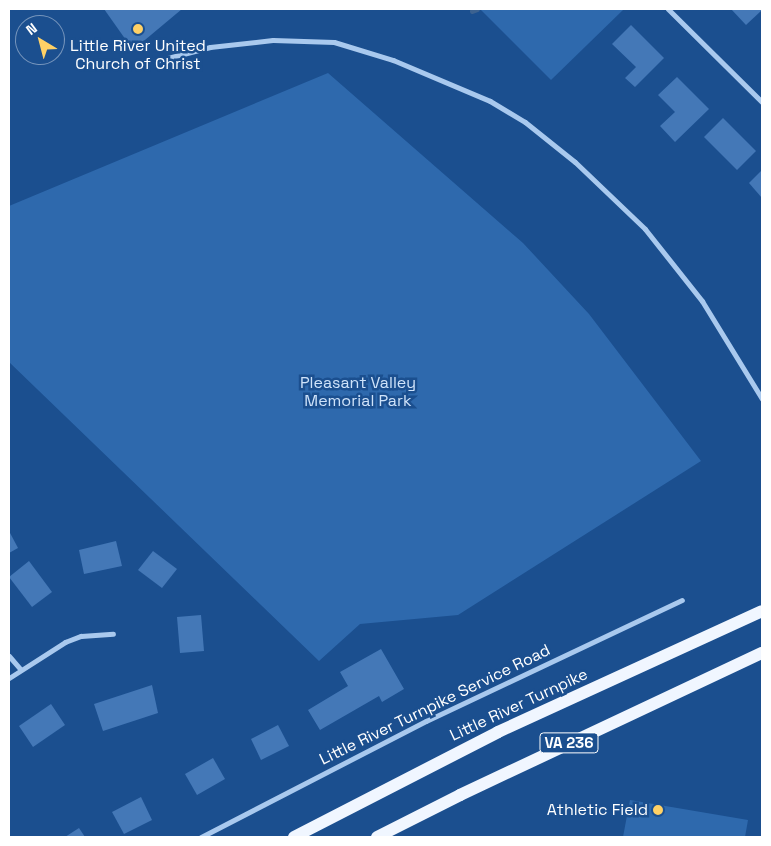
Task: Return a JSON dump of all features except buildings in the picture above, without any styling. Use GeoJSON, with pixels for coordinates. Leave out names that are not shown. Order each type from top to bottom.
{"type":"FeatureCollection","features":[{"type":"Feature","properties":{"kind":"main road","name":"Little River Turnpike"},"geometry":{"type":"LineString","coordinates":[[294,837],[498,732],[762,611]]}},
{"type":"Feature","properties":{"kind":"main road","name":"VA 236"},"geometry":{"type":"LineString","coordinates":[[377,837],[762,653]]}},
{"type":"Feature","properties":{"kind":"street"},"geometry":{"type":"LineString","coordinates":[[668,9],[762,102]]}},
{"type":"Feature","properties":{"kind":"street"},"geometry":{"type":"LineString","coordinates":[[156,61],[210,47],[272,40],[334,42],[393,60],[490,101],[526,122],[575,162],[645,229],[702,301],[762,398]]}},
{"type":"Feature","properties":{"kind":"street","name":"Little River Turnpike Service Road"},"geometry":{"type":"LineString","coordinates":[[201,837],[444,712],[682,600]]}},
{"type":"Feature","properties":{"kind":"street"},"geometry":{"type":"LineString","coordinates":[[9,678],[65,642],[81,636],[113,634]]}},
{"type":"Feature","properties":{"kind":"street"},"geometry":{"type":"LineString","coordinates":[[9,656],[21,670]]}},
{"type":"Feature","properties":{"kind":"green space"},"geometry":{"type":"Polygon","coordinates":[[[480,9],[624,9],[551,80],[480,9]]]}},
{"type":"Feature","properties":{"kind":"green space","name":"Pleasant Valley Memorial Park"},"geometry":{"type":"Polygon","coordinates":[[[328,73],[523,243],[589,314],[701,461],[458,615],[360,624],[319,661],[9,362],[9,206],[328,73]]]}},
{"type":"Feature","properties":{"kind":"green space","name":"Athletic Field"},"geometry":{"type":"Polygon","coordinates":[[[630,800],[748,820],[745,837],[623,837],[630,800]]]}},
{"type":"Feature","properties":{"kind":"waterway"},"geometry":{"type":"LineString","coordinates":[[472,11],[477,9]]}},
{"type":"Feature","properties":{"kind":"place","name":"Little River United Church of Christ"},"geometry":{"type":"Point","coordinates":[138,29]}},
{"type":"Feature","properties":{"kind":"place","name":"Athletic Field"},"geometry":{"type":"Point","coordinates":[658,810]}}]}
